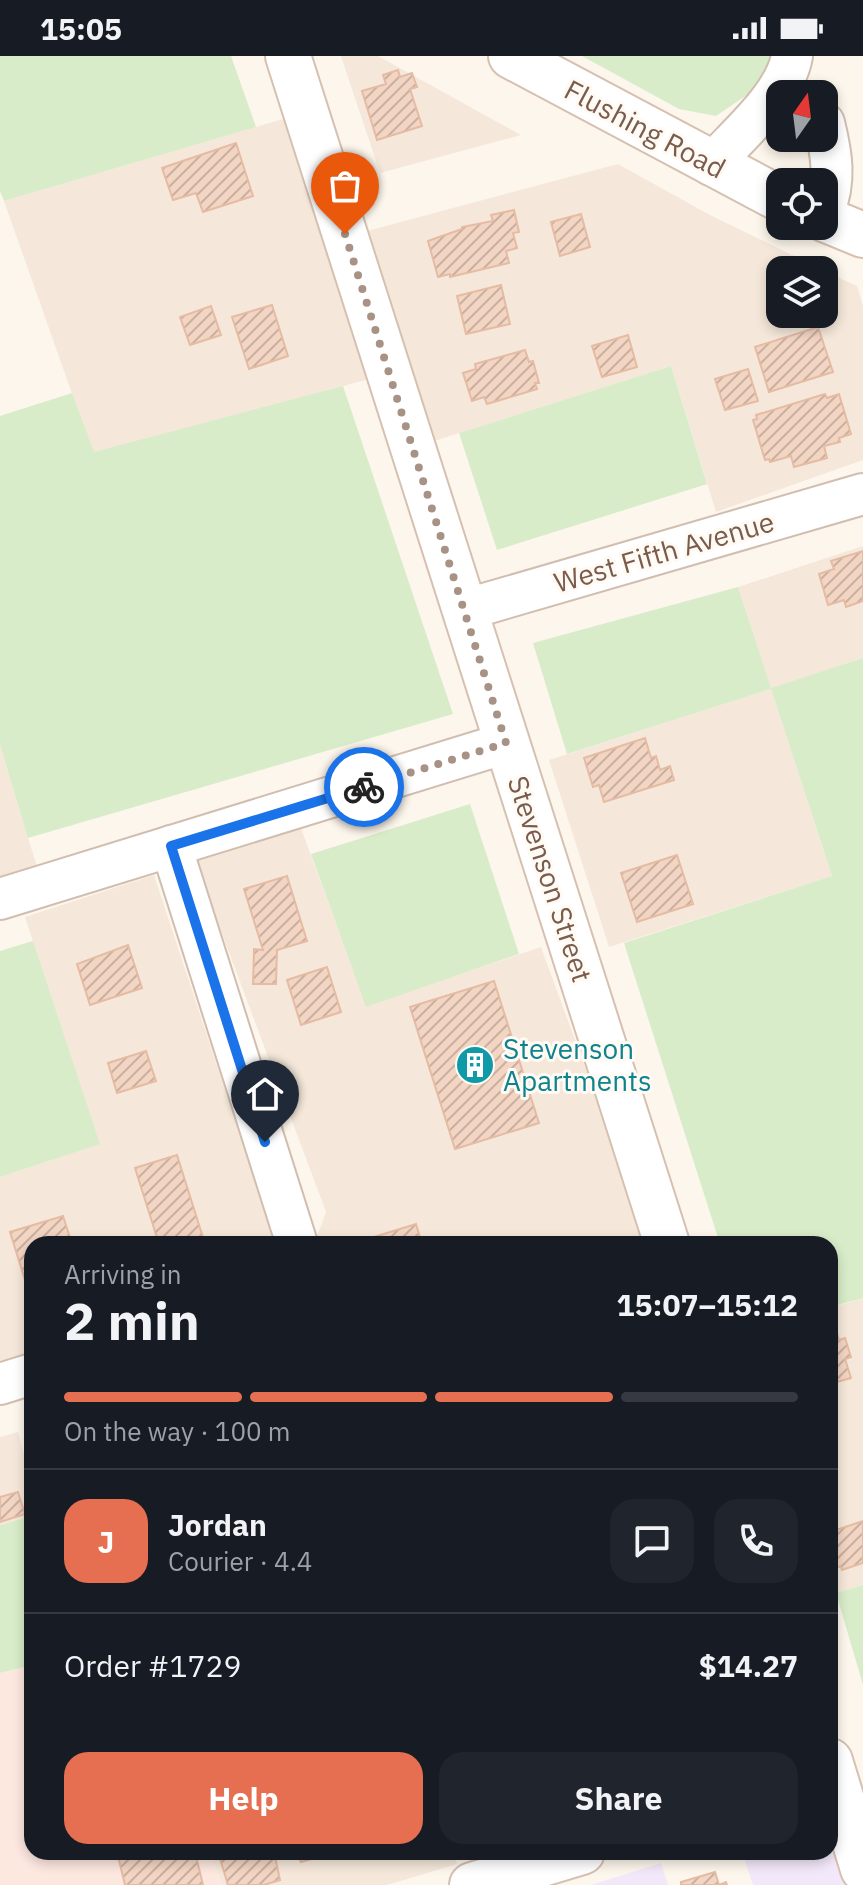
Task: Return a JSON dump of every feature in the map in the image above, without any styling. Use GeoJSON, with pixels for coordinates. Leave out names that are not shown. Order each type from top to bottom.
{"type":"FeatureCollection","features":[{"type":"Feature","properties":{"kind":"street","name":"Stevenson Street"},"geometry":{"type":"LineString","coordinates":[[288,56],[664,1236]]}},
{"type":"Feature","properties":{"kind":"street","name":"Flushing Road"},"geometry":{"type":"LineString","coordinates":[[511,56],[766,192]]}},
{"type":"Feature","properties":{"kind":"street"},"geometry":{"type":"LineString","coordinates":[[711,165],[778,88],[792,56]]}},
{"type":"Feature","properties":{"kind":"street"},"geometry":{"type":"LineString","coordinates":[[799,56],[808,80]]}},
{"type":"Feature","properties":{"kind":"street"},"geometry":{"type":"LineString","coordinates":[[838,225],[863,235]]}},
{"type":"Feature","properties":{"kind":"street","name":"West Fifth Avenue"},"geometry":{"type":"LineString","coordinates":[[464,610],[863,494]]}},
{"type":"Feature","properties":{"kind":"street"},"geometry":{"type":"LineString","coordinates":[[0,899],[506,743]]}},
{"type":"Feature","properties":{"kind":"street"},"geometry":{"type":"LineString","coordinates":[[171,846],[294,1236]]}},
{"type":"Feature","properties":{"kind":"street"},"geometry":{"type":"LineString","coordinates":[[0,1384],[24,1376]]}},
{"type":"Feature","properties":{"kind":"street"},"geometry":{"type":"LineString","coordinates":[[839,1769],[863,1869]]}},
{"type":"Feature","properties":{"kind":"street"},"geometry":{"type":"LineString","coordinates":[[472,1885],[555,1860]]}},
{"type":"Feature","properties":{"kind":"shaded area"},"geometry":{"type":"Polygon","coordinates":[[[341,56],[378,56],[521,135],[380,173],[341,56]]]}},
{"type":"Feature","properties":{"kind":"shaded area"},"geometry":{"type":"Polygon","coordinates":[[[293,116],[373,378],[93,453],[4,201],[293,116]]]}},
{"type":"Feature","properties":{"kind":"shaded area"},"geometry":{"type":"Polygon","coordinates":[[[618,164],[710,215],[794,256],[766,256],[766,328],[838,328],[838,277],[857,286],[863,306],[863,460],[716,512],[671,366],[434,441],[367,231],[618,164]]]}},
{"type":"Feature","properties":{"kind":"shaded area"},"geometry":{"type":"Polygon","coordinates":[[[863,546],[863,658],[771,689],[738,587],[863,546]]]}},
{"type":"Feature","properties":{"kind":"shaded area"},"geometry":{"type":"Polygon","coordinates":[[[771,689],[832,876],[609,947],[549,760],[771,689]]]}},
{"type":"Feature","properties":{"kind":"shaded area"},"geometry":{"type":"Polygon","coordinates":[[[0,745],[37,867],[0,878],[0,745]]]}},
{"type":"Feature","properties":{"kind":"shaded area"},"geometry":{"type":"Polygon","coordinates":[[[301,828],[366,1006],[541,947],[615,1149],[642,1236],[317,1236],[326,1212],[193,856],[301,828]]]}},
{"type":"Feature","properties":{"kind":"shaded area"},"geometry":{"type":"Polygon","coordinates":[[[154,875],[273,1236],[24,1236],[24,1354],[0,1362],[0,1177],[99,1144],[25,917],[154,875]]]}},
{"type":"Feature","properties":{"kind":"shaded area"},"geometry":{"type":"Polygon","coordinates":[[[863,1298],[863,1585],[838,1593],[838,1306],[863,1298]]]}},
{"type":"Feature","properties":{"kind":"shaded area"},"geometry":{"type":"Polygon","coordinates":[[[18,1432],[24,1454],[24,1518],[0,1525],[0,1437],[18,1432]]]}},
{"type":"Feature","properties":{"kind":"shaded area"},"geometry":{"type":"Polygon","coordinates":[[[24,1667],[24,1860],[212,1860],[222,1885],[0,1885],[0,1673],[24,1667]]]}},
{"type":"Feature","properties":{"kind":"shaded area"},"geometry":{"type":"Polygon","coordinates":[[[838,1852],[852,1885],[753,1885],[745,1860],[838,1860],[838,1852]]]}},
{"type":"Feature","properties":{"kind":"shaded area"},"geometry":{"type":"Polygon","coordinates":[[[212,1860],[456,1860],[457,1864],[387,1885],[222,1885],[212,1860]]]}},
{"type":"Feature","properties":{"kind":"shaded area"},"geometry":{"type":"Polygon","coordinates":[[[661,1863],[668,1885],[591,1885],[661,1863]]]}},
{"type":"Feature","properties":{"kind":"green space"},"geometry":{"type":"Polygon","coordinates":[[[0,56],[231,56],[256,127],[4,201],[0,191],[0,56]]]}},
{"type":"Feature","properties":{"kind":"green space"},"geometry":{"type":"Polygon","coordinates":[[[582,56],[771,56],[757,88],[716,116],[679,109],[582,56]]]}},
{"type":"Feature","properties":{"kind":"green space"},"geometry":{"type":"Polygon","coordinates":[[[671,366],[707,484],[497,550],[459,433],[671,366]]]}},
{"type":"Feature","properties":{"kind":"green space"},"geometry":{"type":"Polygon","coordinates":[[[343,386],[453,714],[28,838],[0,745],[0,416],[72,393],[94,452],[343,386]]]}},
{"type":"Feature","properties":{"kind":"green space"},"geometry":{"type":"Polygon","coordinates":[[[738,587],[771,688],[863,658],[863,1298],[838,1305],[838,1236],[717,1236],[624,943],[832,876],[771,689],[567,754],[533,643],[738,587]]]}},
{"type":"Feature","properties":{"kind":"green space"},"geometry":{"type":"Polygon","coordinates":[[[470,804],[519,954],[366,1007],[311,854],[470,804]]]}},
{"type":"Feature","properties":{"kind":"green space"},"geometry":{"type":"Polygon","coordinates":[[[33,941],[100,1144],[0,1177],[0,951],[33,941]]]}},
{"type":"Feature","properties":{"kind":"green space"},"geometry":{"type":"Polygon","coordinates":[[[24,1518],[24,1667],[0,1673],[0,1525],[24,1518]]]}},
{"type":"Feature","properties":{"kind":"green space"},"geometry":{"type":"Polygon","coordinates":[[[863,1585],[863,1685],[838,1600],[838,1592],[863,1585]]]}},
{"type":"Feature","properties":{"kind":"building"},"geometry":{"type":"Polygon","coordinates":[[[398,70],[400,77],[412,73],[417,87],[410,89],[422,126],[377,140],[362,91],[386,84],[383,75],[398,70]]]}},
{"type":"Feature","properties":{"kind":"building"},"geometry":{"type":"Polygon","coordinates":[[[236,143],[253,196],[203,212],[196,193],[173,200],[162,168],[236,143]]]}},
{"type":"Feature","properties":{"kind":"building"},"geometry":{"type":"Polygon","coordinates":[[[514,210],[519,232],[513,233],[517,248],[506,251],[509,263],[438,277],[428,241],[462,227],[493,221],[491,215],[514,210]]]}},
{"type":"Feature","properties":{"kind":"building"},"geometry":{"type":"Polygon","coordinates":[[[581,214],[590,247],[560,256],[551,222],[581,214]]]}},
{"type":"Feature","properties":{"kind":"building"},"geometry":{"type":"Polygon","coordinates":[[[501,285],[510,324],[466,334],[457,296],[501,285]]]}},
{"type":"Feature","properties":{"kind":"building"},"geometry":{"type":"Polygon","coordinates":[[[272,305],[288,356],[249,369],[232,317],[272,305]]]}},
{"type":"Feature","properties":{"kind":"building"},"geometry":{"type":"Polygon","coordinates":[[[211,306],[221,335],[190,345],[180,317],[211,306]]]}},
{"type":"Feature","properties":{"kind":"building"},"geometry":{"type":"Polygon","coordinates":[[[818,328],[833,372],[769,392],[755,347],[818,328]]]}},
{"type":"Feature","properties":{"kind":"building"},"geometry":{"type":"Polygon","coordinates":[[[628,335],[637,367],[602,377],[592,346],[628,335]]]}},
{"type":"Feature","properties":{"kind":"building"},"geometry":{"type":"Polygon","coordinates":[[[525,350],[529,362],[533,361],[539,383],[535,383],[537,389],[487,404],[484,397],[472,401],[463,373],[476,369],[475,364],[525,350]]]}},
{"type":"Feature","properties":{"kind":"building"},"geometry":{"type":"Polygon","coordinates":[[[748,369],[758,401],[725,410],[715,379],[748,369]]]}},
{"type":"Feature","properties":{"kind":"building"},"geometry":{"type":"Polygon","coordinates":[[[825,394],[827,398],[839,394],[851,434],[839,438],[840,442],[824,446],[827,458],[794,467],[791,456],[770,462],[769,459],[765,460],[753,420],[757,419],[756,415],[825,394]]]}},
{"type":"Feature","properties":{"kind":"building"},"geometry":{"type":"Polygon","coordinates":[[[863,551],[863,601],[846,607],[844,600],[828,605],[819,574],[834,569],[831,561],[863,551]]]}},
{"type":"Feature","properties":{"kind":"building"},"geometry":{"type":"Polygon","coordinates":[[[645,738],[651,758],[656,756],[660,770],[670,766],[674,780],[604,802],[599,785],[593,787],[584,758],[645,738]]]}},
{"type":"Feature","properties":{"kind":"building"},"geometry":{"type":"Polygon","coordinates":[[[677,855],[693,904],[637,922],[621,873],[677,855]]]}},
{"type":"Feature","properties":{"kind":"building"},"geometry":{"type":"Polygon","coordinates":[[[287,876],[307,941],[277,950],[276,984],[253,984],[254,949],[263,950],[244,889],[287,876]]]}},
{"type":"Feature","properties":{"kind":"building"},"geometry":{"type":"Polygon","coordinates":[[[128,945],[142,988],[90,1005],[77,964],[128,945]]]}},
{"type":"Feature","properties":{"kind":"building"},"geometry":{"type":"Polygon","coordinates":[[[327,967],[341,1012],[301,1025],[287,980],[327,967]]]}},
{"type":"Feature","properties":{"kind":"building","name":"Stevenson Apartments"},"geometry":{"type":"Polygon","coordinates":[[[494,981],[539,1123],[455,1149],[410,1007],[494,981]]]}},
{"type":"Feature","properties":{"kind":"building"},"geometry":{"type":"Polygon","coordinates":[[[146,1051],[156,1081],[117,1093],[108,1063],[146,1051]]]}},
{"type":"Feature","properties":{"kind":"building"},"geometry":{"type":"Polygon","coordinates":[[[177,1155],[202,1236],[156,1236],[135,1168],[177,1155]]]}},
{"type":"Feature","properties":{"kind":"building"},"geometry":{"type":"Polygon","coordinates":[[[63,1216],[69,1236],[24,1236],[24,1277],[10,1232],[63,1216]]]}},
{"type":"Feature","properties":{"kind":"building"},"geometry":{"type":"Polygon","coordinates":[[[416,1224],[420,1236],[377,1236],[416,1224]]]}},
{"type":"Feature","properties":{"kind":"building"},"geometry":{"type":"Polygon","coordinates":[[[838,1336],[839,1340],[845,1338],[851,1357],[845,1359],[851,1378],[838,1382],[838,1336]]]}},
{"type":"Feature","properties":{"kind":"building"},"geometry":{"type":"Polygon","coordinates":[[[18,1492],[24,1514],[0,1522],[0,1497],[18,1492]]]}},
{"type":"Feature","properties":{"kind":"building"},"geometry":{"type":"Polygon","coordinates":[[[863,1521],[863,1563],[842,1570],[841,1566],[838,1567],[838,1529],[863,1521]]]}},
{"type":"Feature","properties":{"kind":"building"},"geometry":{"type":"Polygon","coordinates":[[[119,1860],[197,1860],[203,1885],[125,1885],[119,1860]]]}},
{"type":"Feature","properties":{"kind":"building"},"geometry":{"type":"Polygon","coordinates":[[[220,1860],[276,1860],[280,1880],[264,1885],[228,1885],[220,1860]]]}},
{"type":"Feature","properties":{"kind":"building"},"geometry":{"type":"Polygon","coordinates":[[[715,1872],[719,1885],[681,1885],[681,1882],[715,1872]]]}},
{"type":"Feature","properties":{"kind":"way so far"},"geometry":{"type":"LineString","coordinates":[[345,234],[506,743],[364,787]]}},
{"type":"Feature","properties":{"kind":"place","name":"Stevenson Apartments"},"geometry":{"type":"Point","coordinates":[475,1065]}},
{"type":"Feature","properties":{"kind":"route"},"geometry":{"type":"LineString","coordinates":[[265,1142],[171,846],[364,787]]}}]}
